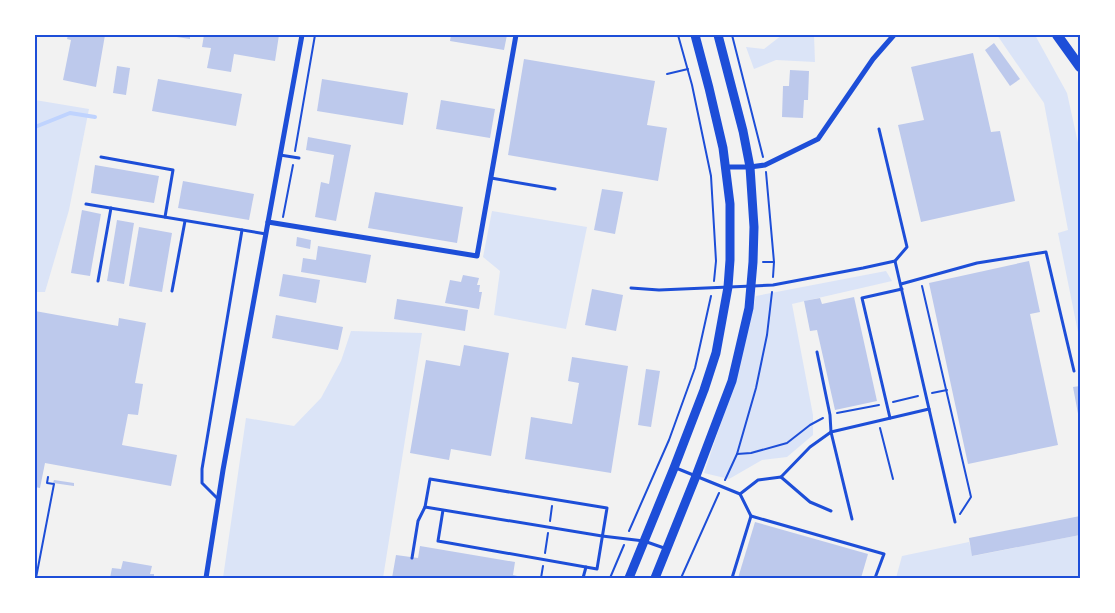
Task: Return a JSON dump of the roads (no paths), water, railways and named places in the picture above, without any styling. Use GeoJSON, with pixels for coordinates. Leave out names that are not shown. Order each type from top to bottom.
{"type":"FeatureCollection","features":[{"type":"Feature","properties":{"kind":"main road"},"geometry":{"type":"LineString","coordinates":[[1057,35],[1080,67]]}},
{"type":"Feature","properties":{"kind":"street"},"geometry":{"type":"LineString","coordinates":[[206,578],[218,500],[302,35]]}},
{"type":"Feature","properties":{"kind":"street"},"geometry":{"type":"LineString","coordinates":[[268,222],[477,256],[516,35]]}},
{"type":"Feature","properties":{"kind":"street"},"geometry":{"type":"LineString","coordinates":[[629,578],[704,390],[716,353],[728,287],[730,204],[724,148],[694,35]]}},
{"type":"Feature","properties":{"kind":"street"},"geometry":{"type":"LineString","coordinates":[[655,578],[668,549],[732,381],[749,308],[754,262],[750,167],[743,131],[718,35]]}},
{"type":"Feature","properties":{"kind":"street"},"geometry":{"type":"LineString","coordinates":[[726,166],[750,167],[765,165],[818,139],[873,59],[894,35]]}},
{"type":"Feature","properties":{"kind":"lane"},"geometry":{"type":"LineString","coordinates":[[631,288],[659,290],[773,285],[895,261],[906,247],[879,130]]}},
{"type":"Feature","properties":{"kind":"lane"},"geometry":{"type":"LineString","coordinates":[[280,155],[296,158]]}},
{"type":"Feature","properties":{"kind":"lane"},"geometry":{"type":"LineString","coordinates":[[101,157],[173,170],[165,217]]}},
{"type":"Feature","properties":{"kind":"lane"},"geometry":{"type":"LineString","coordinates":[[491,178],[555,189]]}},
{"type":"Feature","properties":{"kind":"lane"},"geometry":{"type":"LineString","coordinates":[[86,204],[266,234]]}},
{"type":"Feature","properties":{"kind":"lane"},"geometry":{"type":"LineString","coordinates":[[98,281],[111,208]]}},
{"type":"Feature","properties":{"kind":"lane"},"geometry":{"type":"LineString","coordinates":[[172,291],[185,220]]}},
{"type":"Feature","properties":{"kind":"lane"},"geometry":{"type":"LineString","coordinates":[[218,500],[202,483],[202,469],[242,230]]}},
{"type":"Feature","properties":{"kind":"lane"},"geometry":{"type":"LineString","coordinates":[[901,284],[977,263],[1046,252],[1074,371]]}},
{"type":"Feature","properties":{"kind":"lane"},"geometry":{"type":"LineString","coordinates":[[895,261],[955,522]]}},
{"type":"Feature","properties":{"kind":"lane"},"geometry":{"type":"LineString","coordinates":[[890,418],[862,298],[902,289]]}},
{"type":"Feature","properties":{"kind":"lane"},"geometry":{"type":"LineString","coordinates":[[817,352],[830,415],[831,432],[852,519]]}},
{"type":"Feature","properties":{"kind":"lane"},"geometry":{"type":"LineString","coordinates":[[740,494],[758,480],[781,477],[810,447],[831,432],[929,409]]}},
{"type":"Feature","properties":{"kind":"lane"},"geometry":{"type":"LineString","coordinates":[[674,468],[740,494],[751,516],[732,578]]}},
{"type":"Feature","properties":{"kind":"lane"},"geometry":{"type":"LineString","coordinates":[[781,477],[810,502],[831,511]]}},
{"type":"Feature","properties":{"kind":"lane"},"geometry":{"type":"LineString","coordinates":[[412,558],[418,521],[425,507],[430,480],[607,508],[597,569],[438,541],[443,510]]}},
{"type":"Feature","properties":{"kind":"lane"},"geometry":{"type":"LineString","coordinates":[[425,507],[602,536],[644,541],[668,549]]}},
{"type":"Feature","properties":{"kind":"lane"},"geometry":{"type":"LineString","coordinates":[[751,516],[884,554],[875,578]]}},
{"type":"Feature","properties":{"kind":"lane"},"geometry":{"type":"LineString","coordinates":[[583,578],[586,567]]}},
{"type":"Feature","properties":{"kind":"waterway"},"geometry":{"type":"LineString","coordinates":[[35,127],[70,113],[95,117]]}}]}
